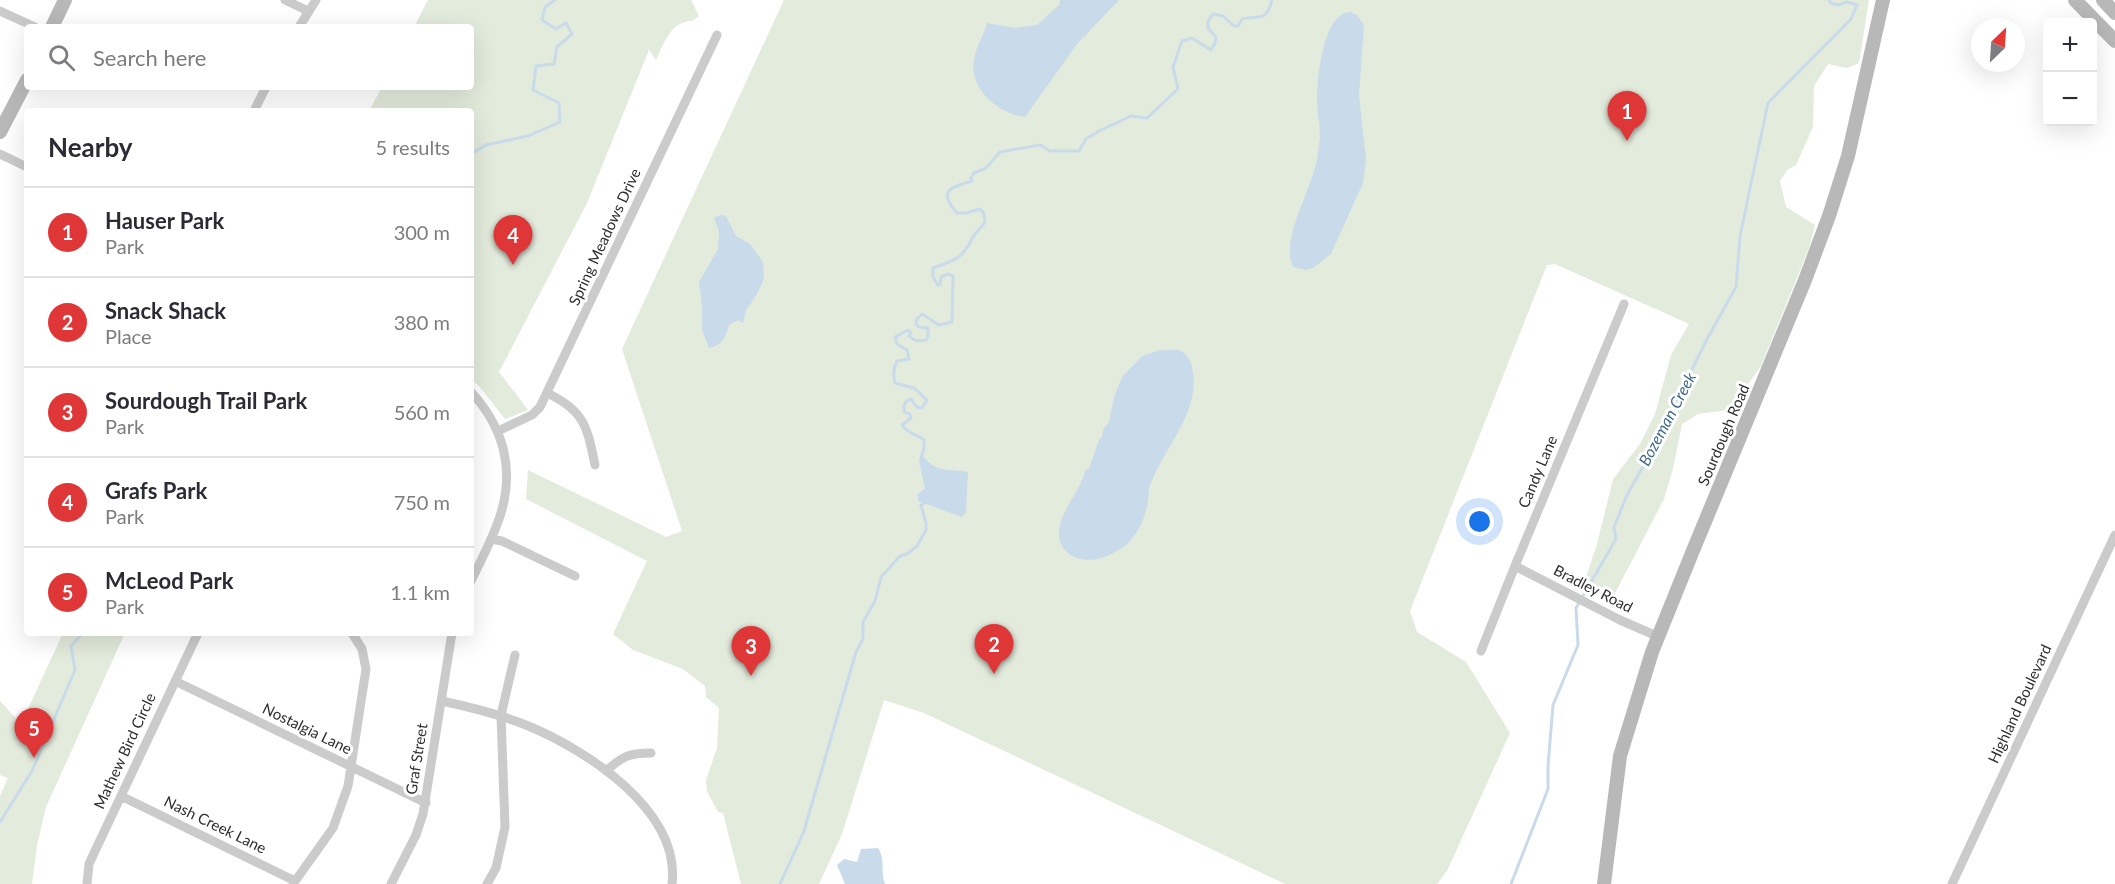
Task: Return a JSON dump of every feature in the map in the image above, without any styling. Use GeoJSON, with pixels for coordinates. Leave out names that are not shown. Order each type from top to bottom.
{"type":"FeatureCollection","features":[{"type":"Feature","properties":{"kind":"street"},"geometry":{"type":"LineString","coordinates":[[54,24],[66,0]]}},
{"type":"Feature","properties":{"kind":"street"},"geometry":{"type":"LineString","coordinates":[[285,0],[308,11]]}},
{"type":"Feature","properties":{"kind":"street"},"geometry":{"type":"LineString","coordinates":[[301,24],[316,0]]}},
{"type":"Feature","properties":{"kind":"street","name":"Sourdough Road"},"geometry":{"type":"LineString","coordinates":[[1604,884],[1620,756],[1659,637],[1829,216],[1853,135],[1883,0]]}},
{"type":"Feature","properties":{"kind":"street"},"geometry":{"type":"LineString","coordinates":[[2075,0],[2115,41]]}},
{"type":"Feature","properties":{"kind":"street"},"geometry":{"type":"LineString","coordinates":[[2103,0],[2115,13]]}},
{"type":"Feature","properties":{"kind":"street"},"geometry":{"type":"LineString","coordinates":[[0,11],[28,24]]}},
{"type":"Feature","properties":{"kind":"street","name":"Spring Meadows Drive"},"geometry":{"type":"LineString","coordinates":[[498,430],[532,416],[540,407],[717,35]]}},
{"type":"Feature","properties":{"kind":"street"},"geometry":{"type":"LineString","coordinates":[[0,132],[24,86]]}},
{"type":"Feature","properties":{"kind":"street"},"geometry":{"type":"LineString","coordinates":[[256,108],[264,90]]}},
{"type":"Feature","properties":{"kind":"street"},"geometry":{"type":"LineString","coordinates":[[0,154],[24,166]]}},
{"type":"Feature","properties":{"kind":"street","name":"Candy Lane"},"geometry":{"type":"LineString","coordinates":[[1481,651],[1624,304]]}},
{"type":"Feature","properties":{"kind":"street"},"geometry":{"type":"LineString","coordinates":[[547,393],[565,402],[581,417],[595,465]]}},
{"type":"Feature","properties":{"kind":"street"},"geometry":{"type":"LineString","coordinates":[[474,396],[489,413],[498,430],[507,463],[508,486],[500,517],[474,575]]}},
{"type":"Feature","properties":{"kind":"street","name":"Highland Boulevard"},"geometry":{"type":"LineString","coordinates":[[1952,884],[2115,535]]}},
{"type":"Feature","properties":{"kind":"street"},"geometry":{"type":"LineString","coordinates":[[491,539],[502,541],[575,576]]}},
{"type":"Feature","properties":{"kind":"street","name":"Bradley Road"},"geometry":{"type":"LineString","coordinates":[[1515,566],[1620,620],[1659,637]]}},
{"type":"Feature","properties":{"kind":"street","name":"Mathew Bird Circle"},"geometry":{"type":"LineString","coordinates":[[87,884],[89,864],[197,636]]}},
{"type":"Feature","properties":{"kind":"street"},"geometry":{"type":"LineString","coordinates":[[294,882],[333,828],[344,800],[352,767],[366,669],[362,649],[354,636]]}},
{"type":"Feature","properties":{"kind":"street","name":"Graf Street"},"geometry":{"type":"LineString","coordinates":[[391,884],[416,835],[426,803],[452,636]]}},
{"type":"Feature","properties":{"kind":"street"},"geometry":{"type":"LineString","coordinates":[[488,884],[496,868],[505,827],[501,715],[515,656]]}},
{"type":"Feature","properties":{"kind":"street","name":"Nostalgia Lane"},"geometry":{"type":"LineString","coordinates":[[175,681],[426,803]]}},
{"type":"Feature","properties":{"kind":"street"},"geometry":{"type":"LineString","coordinates":[[442,701],[501,715],[552,736],[606,771],[651,814],[671,855],[672,884]]}},
{"type":"Feature","properties":{"kind":"street"},"geometry":{"type":"LineString","coordinates":[[606,771],[626,755],[651,753]]}},
{"type":"Feature","properties":{"kind":"street","name":"Nash Creek Lane"},"geometry":{"type":"LineString","coordinates":[[120,796],[294,882]]}},
{"type":"Feature","properties":{"kind":"green space"},"geometry":{"type":"Polygon","coordinates":[[[428,0],[691,0],[699,16],[673,29],[656,60],[649,50],[587,203],[499,372],[528,410],[505,419],[474,382],[474,108],[371,108],[380,90],[474,90],[474,24],[416,24],[428,0]]]}},
{"type":"Feature","properties":{"kind":"green space"},"geometry":{"type":"Polygon","coordinates":[[[784,0],[1869,0],[1859,63],[1847,68],[1828,64],[1814,86],[1813,127],[1796,165],[1787,170],[1780,181],[1786,207],[1815,225],[1809,248],[1761,366],[1729,410],[1698,414],[1682,424],[1664,499],[1611,601],[1585,580],[1597,544],[1613,479],[1640,444],[1655,414],[1671,355],[1689,324],[1555,264],[1547,265],[1410,611],[1417,632],[1466,662],[1510,733],[1447,871],[1437,884],[1285,884],[924,713],[884,700],[842,834],[819,884],[741,884],[723,813],[718,812],[707,791],[706,780],[717,748],[719,708],[706,697],[705,686],[683,669],[633,650],[613,634],[647,561],[526,499],[528,470],[666,537],[682,531],[622,349],[784,0]]]}},
{"type":"Feature","properties":{"kind":"green space"},"geometry":{"type":"Polygon","coordinates":[[[62,636],[124,636],[46,807],[37,845],[32,884],[0,884],[0,796],[8,778],[0,775],[0,701],[21,724],[62,636]]]}},
{"type":"Feature","properties":{"kind":"water"},"geometry":{"type":"Polygon","coordinates":[[[1060,0],[1119,0],[1077,44],[1025,117],[1005,111],[987,98],[980,89],[973,70],[975,54],[987,23],[1015,28],[1037,25],[1059,5],[1060,0]]]}},
{"type":"Feature","properties":{"kind":"water"},"geometry":{"type":"Polygon","coordinates":[[[1351,12],[1357,15],[1364,25],[1359,95],[1366,160],[1363,183],[1331,254],[1313,268],[1306,270],[1293,267],[1290,245],[1296,219],[1311,182],[1317,158],[1320,132],[1317,94],[1321,59],[1324,45],[1334,22],[1342,14],[1351,12]]]}},
{"type":"Feature","properties":{"kind":"water"},"geometry":{"type":"Polygon","coordinates":[[[721,215],[726,216],[736,236],[750,244],[763,262],[764,279],[746,310],[743,323],[738,320],[729,325],[723,340],[709,348],[702,330],[699,282],[718,249],[719,232],[714,218],[721,215]]]}},
{"type":"Feature","properties":{"kind":"water"},"geometry":{"type":"Polygon","coordinates":[[[1160,350],[1178,350],[1191,361],[1194,383],[1187,413],[1157,469],[1149,488],[1141,525],[1134,536],[1126,545],[1104,557],[1090,560],[1076,558],[1062,546],[1059,532],[1063,516],[1085,471],[1089,468],[1103,430],[1109,422],[1114,397],[1122,377],[1142,356],[1160,350]]]}},
{"type":"Feature","properties":{"kind":"water"},"geometry":{"type":"Polygon","coordinates":[[[921,453],[936,467],[968,472],[966,512],[962,517],[918,501],[918,494],[925,488],[919,461],[921,453]]]}},
{"type":"Feature","properties":{"kind":"water"},"geometry":{"type":"Polygon","coordinates":[[[878,848],[882,857],[885,884],[845,884],[837,865],[844,859],[857,862],[861,849],[878,848]]]}},
{"type":"Feature","properties":{"kind":"waterway"},"geometry":{"type":"LineString","coordinates":[[474,152],[486,145],[528,136],[560,122],[559,103],[533,90],[536,66],[554,64],[557,47],[572,34],[566,23],[556,29],[542,20],[545,7],[555,0]]}},
{"type":"Feature","properties":{"kind":"waterway"},"geometry":{"type":"LineString","coordinates":[[922,455],[924,440],[909,432],[902,425],[911,418],[910,414],[904,412],[904,405],[907,401],[911,399],[917,407],[922,408],[927,400],[914,388],[895,383],[894,372],[897,361],[909,359],[907,350],[897,344],[895,337],[908,330],[911,333],[909,336],[913,339],[926,340],[928,328],[919,327],[916,324],[922,314],[939,325],[952,322],[953,276],[948,274],[941,277],[940,285],[938,285],[933,277],[933,268],[962,254],[985,222],[984,214],[980,209],[957,213],[948,200],[949,191],[958,185],[972,181],[974,173],[986,168],[1000,152],[1040,145],[1050,151],[1079,151],[1086,139],[1099,131],[1131,116],[1147,118],[1178,89],[1173,67],[1182,41],[1192,38],[1211,50],[1216,37],[1208,28],[1208,21],[1213,14],[1223,16],[1234,26],[1238,26],[1242,19],[1265,15],[1272,0]]}},
{"type":"Feature","properties":{"kind":"waterway","name":"Bozeman Creek"},"geometry":{"type":"LineString","coordinates":[[1511,884],[1548,789],[1553,705],[1578,645],[1576,608],[1616,539],[1614,527],[1627,495],[1736,287],[1740,236],[1768,103],[1851,19],[1857,5],[1847,2],[1838,5],[1829,0]]}},
{"type":"Feature","properties":{"kind":"waterway"},"geometry":{"type":"LineString","coordinates":[[780,884],[804,831],[856,652],[863,639],[863,622],[875,601],[881,577],[900,556],[907,554],[917,546],[926,530],[921,505],[926,502]]}},
{"type":"Feature","properties":{"kind":"waterway"},"geometry":{"type":"LineString","coordinates":[[0,822],[32,771],[75,670],[71,646],[80,636]]}},
{"type":"Feature","properties":{"kind":"place","name":"Hauser Park"},"geometry":{"type":"Point","coordinates":[1627,141]}},
{"type":"Feature","properties":{"kind":"place","name":"Grafs Park"},"geometry":{"type":"Point","coordinates":[513,265]}},
{"type":"Feature","properties":{"kind":"place","name":"Snack Shack"},"geometry":{"type":"Point","coordinates":[994,674]}},
{"type":"Feature","properties":{"kind":"place","name":"Sourdough Trail Park"},"geometry":{"type":"Point","coordinates":[751,676]}},
{"type":"Feature","properties":{"kind":"place","name":"McLeod Park"},"geometry":{"type":"Point","coordinates":[34,758]}}]}
